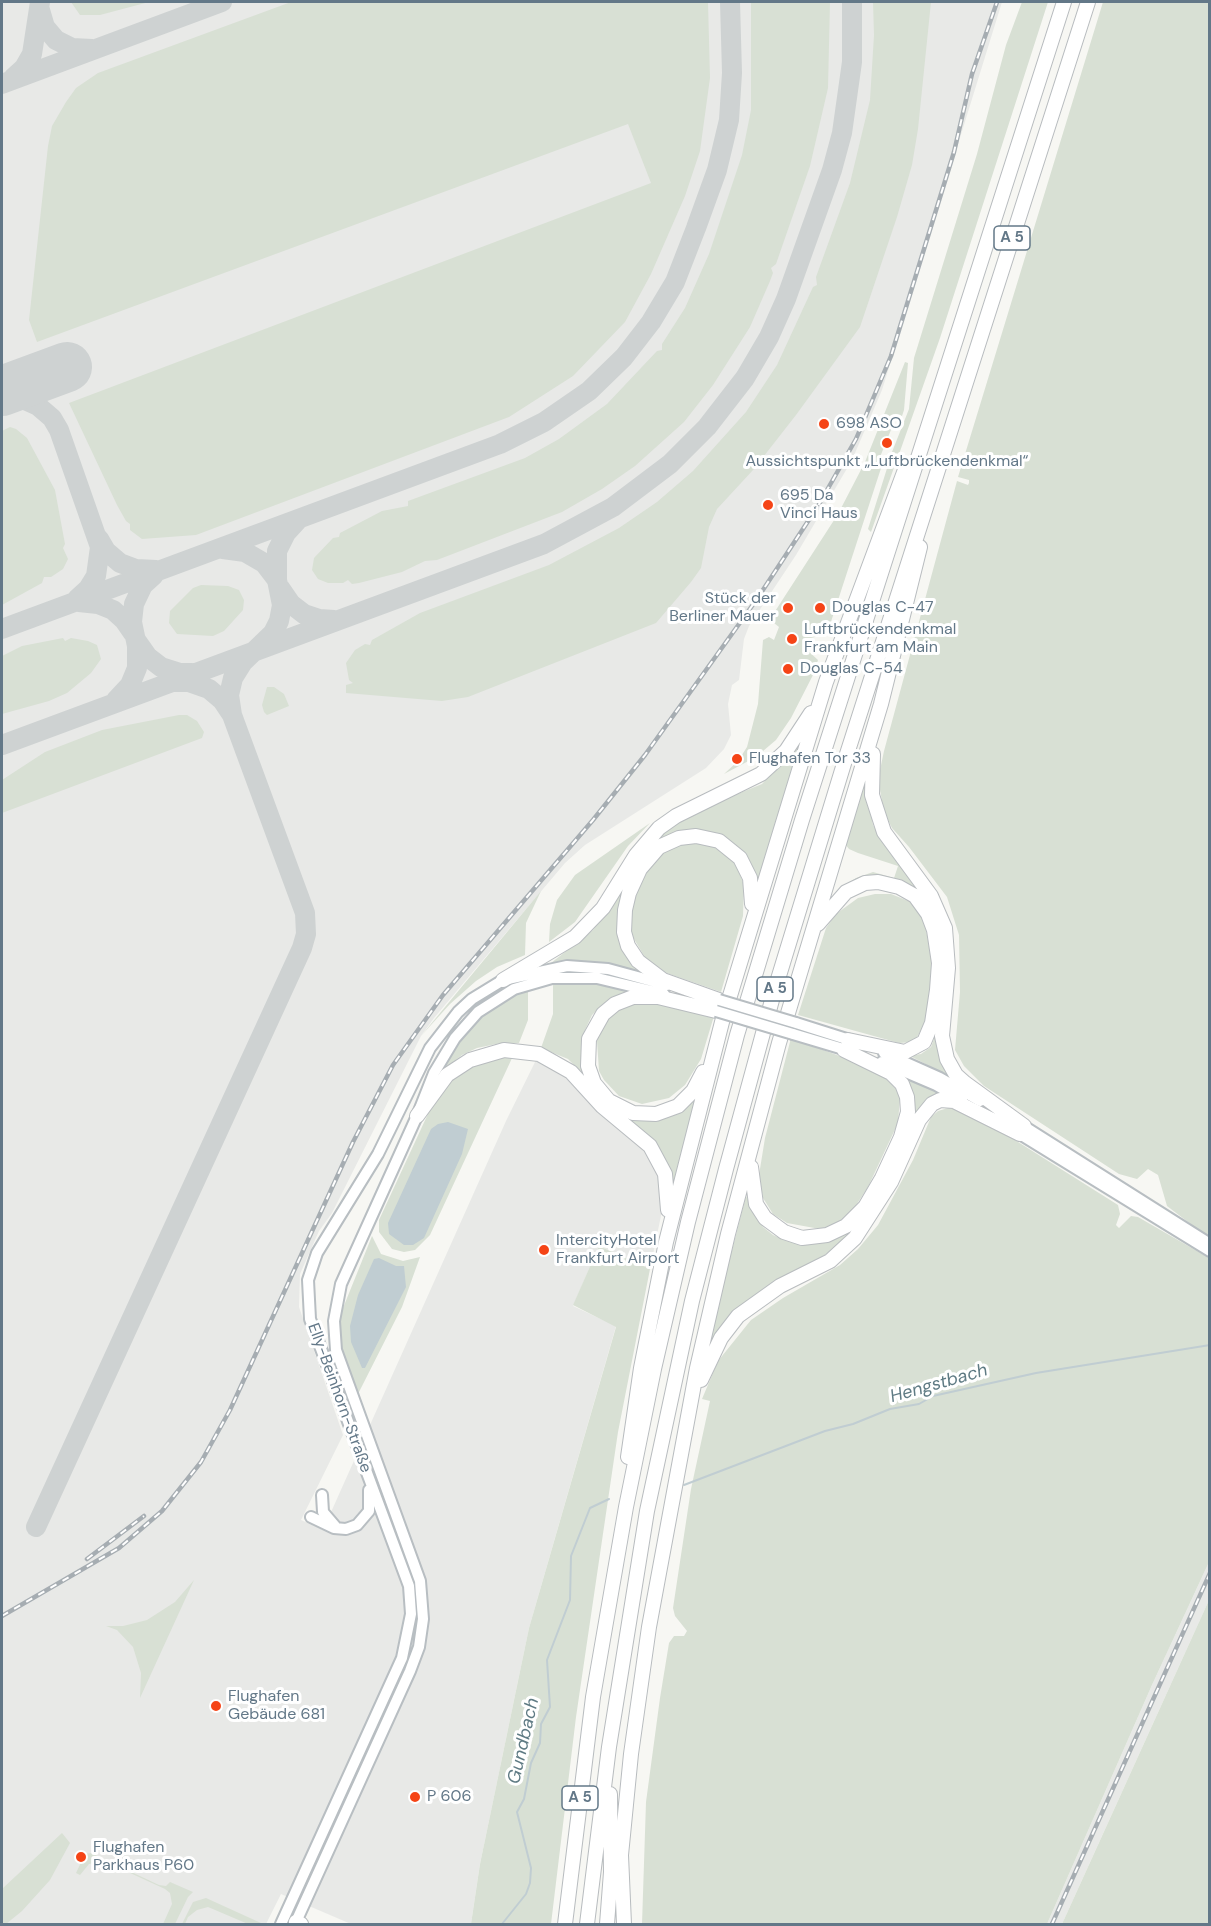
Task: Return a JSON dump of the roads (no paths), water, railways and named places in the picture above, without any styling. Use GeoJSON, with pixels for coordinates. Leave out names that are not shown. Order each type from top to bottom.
{"type":"FeatureCollection","features":[{"type":"Feature","properties":{"kind":"highway","name":"A 5"},"geometry":{"type":"LineString","coordinates":[[565,1924],[593,1697],[626,1507],[672,1287],[737,1035],[802,820],[1064,2]]}},
{"type":"Feature","properties":{"kind":"highway","name":"A 5"},"geometry":{"type":"LineString","coordinates":[[587,1924],[609,1747],[649,1501],[692,1301],[723,1180],[793,928],[935,475],[1088,2]]}},
{"type":"Feature","properties":{"kind":"highway"},"geometry":{"type":"LineString","coordinates":[[719,1011],[649,996],[633,997],[615,1004],[598,1020],[589,1039],[588,1065],[594,1083],[609,1101],[633,1113],[656,1114],[686,1099],[697,1086],[719,1011],[746,939],[826,682],[892,498],[929,420]]}},
{"type":"Feature","properties":{"kind":"highway"},"geometry":{"type":"LineString","coordinates":[[608,1920],[621,1855],[631,1754],[649,1627],[706,1324],[755,1134],[811,933],[886,687],[915,574],[935,475]]}},
{"type":"Feature","properties":{"kind":"highway"},"geometry":{"type":"LineString","coordinates":[[503,980],[526,974],[550,953],[575,937],[603,908],[636,855],[659,828],[688,809],[754,778],[781,756],[807,721],[826,682]]}},
{"type":"Feature","properties":{"kind":"highway"},"geometry":{"type":"LineString","coordinates":[[886,687],[872,762],[872,795],[884,832],[931,896],[945,928],[948,954],[942,1030],[944,1052],[956,1075],[1022,1130]]}},
{"type":"Feature","properties":{"kind":"highway"},"geometry":{"type":"LineString","coordinates":[[719,1011],[663,980],[644,966],[633,953],[626,940],[624,918],[627,898],[639,869],[659,847],[679,838],[705,837],[729,847],[744,863],[752,886],[746,939]]}},
{"type":"Feature","properties":{"kind":"highway"},"geometry":{"type":"LineString","coordinates":[[811,933],[843,895],[860,884],[871,882],[890,884],[909,892],[921,904],[933,924],[938,953],[938,983],[932,1023],[924,1042],[905,1052],[846,1045]]}},
{"type":"Feature","properties":{"kind":"highway"},"geometry":{"type":"LineString","coordinates":[[626,1507],[630,1429],[666,1242],[719,1011]]}},
{"type":"Feature","properties":{"kind":"highway"},"geometry":{"type":"LineString","coordinates":[[755,1134],[750,1174],[753,1193],[759,1209],[772,1225],[796,1236],[815,1238],[833,1233],[852,1221],[882,1178],[903,1130],[908,1102],[904,1088],[891,1073],[846,1045]]}},
{"type":"Feature","properties":{"kind":"highway"},"geometry":{"type":"LineString","coordinates":[[417,1116],[447,1075],[458,1067],[493,1052],[516,1050],[539,1054],[571,1072],[597,1101],[642,1139],[657,1157],[667,1184],[666,1242]]}},
{"type":"Feature","properties":{"kind":"highway"},"geometry":{"type":"LineString","coordinates":[[689,1413],[712,1354],[738,1316],[780,1286],[830,1261],[860,1232],[878,1206],[919,1120],[928,1108],[940,1100],[954,1101],[1022,1130]]}},
{"type":"Feature","properties":{"kind":"highway"},"geometry":{"type":"LineString","coordinates":[[608,1920],[611,1872],[609,1747]]}},
{"type":"Feature","properties":{"kind":"highway"},"geometry":{"type":"LineString","coordinates":[[621,1855],[624,1924]]}},
{"type":"Feature","properties":{"kind":"street","name":"Elly-Beinhorn-Straße"},"geometry":{"type":"LineString","coordinates":[[291,1922],[410,1671],[422,1634],[423,1597],[420,1581],[354,1402],[336,1350],[333,1331],[341,1284],[434,1073],[455,1038],[487,1005],[526,974],[552,973],[579,966],[608,969],[719,1011],[794,1028],[846,1045],[936,1085],[1022,1130]]}},
{"type":"Feature","properties":{"kind":"street","name":"Elly-Beinhorn-Straße"},"geometry":{"type":"LineString","coordinates":[[291,1922],[402,1658],[410,1627],[409,1586],[310,1319],[308,1291],[310,1270],[325,1238],[378,1154],[430,1048],[458,1012],[503,980]]}},
{"type":"Feature","properties":{"kind":"street"},"geometry":{"type":"LineString","coordinates":[[1022,1130],[1209,1244]]}},
{"type":"Feature","properties":{"kind":"street"},"geometry":{"type":"LineString","coordinates":[[1022,1130],[1209,1251]]}},
{"type":"Feature","properties":{"kind":"street"},"geometry":{"type":"LineString","coordinates":[[311,1517],[329,1526],[341,1528],[357,1526],[368,1514],[370,1500],[368,1474]]}},
{"type":"Feature","properties":{"kind":"street"},"geometry":{"type":"LineString","coordinates":[[322,1495],[324,1515],[341,1528]]}},
{"type":"Feature","properties":{"kind":"waterway","name":"Hengstbach"},"geometry":{"type":"LineString","coordinates":[[684,1485],[825,1431],[853,1424],[890,1409],[919,1404],[933,1396],[1036,1373],[1210,1345]]}},
{"type":"Feature","properties":{"kind":"waterway","name":"Gundbach"},"geometry":{"type":"LineString","coordinates":[[502,1924],[526,1894],[530,1883],[531,1868],[517,1812],[524,1799],[531,1763],[540,1743],[541,1724],[550,1707],[547,1660],[570,1600],[571,1556],[590,1508],[609,1499]]}},
{"type":"Feature","properties":{"kind":"railway"},"geometry":{"type":"LineString","coordinates":[[2,1616],[119,1548],[162,1511],[201,1462],[230,1410],[353,1142],[393,1065],[443,995],[593,820],[645,755],[757,599],[818,506],[856,439],[891,356],[954,152],[972,74],[997,2]]}},
{"type":"Feature","properties":{"kind":"railway"},"geometry":{"type":"LineString","coordinates":[[87,1559],[144,1516]]}},
{"type":"Feature","properties":{"kind":"railway"},"geometry":{"type":"LineString","coordinates":[[1052,1924],[1210,1573]]}},
{"type":"Feature","properties":{"kind":"place","name":"698 ASO"},"geometry":{"type":"Point","coordinates":[824,424]}},
{"type":"Feature","properties":{"kind":"place","name":"Aussichtspunkt „Luftbrückendenkmal“"},"geometry":{"type":"Point","coordinates":[887,443]}},
{"type":"Feature","properties":{"kind":"place","name":"695 Da Vinci Haus"},"geometry":{"type":"Point","coordinates":[768,505]}},
{"type":"Feature","properties":{"kind":"place","name":"Stück der Berliner Mauer"},"geometry":{"type":"Point","coordinates":[788,608]}},
{"type":"Feature","properties":{"kind":"place","name":"Douglas C-47"},"geometry":{"type":"Point","coordinates":[820,608]}},
{"type":"Feature","properties":{"kind":"place","name":"Luftbrückendenkmal Frankfurt am Main"},"geometry":{"type":"Point","coordinates":[792,639]}},
{"type":"Feature","properties":{"kind":"place","name":"Douglas C-54"},"geometry":{"type":"Point","coordinates":[788,669]}},
{"type":"Feature","properties":{"kind":"place","name":"Flughafen Tor 33"},"geometry":{"type":"Point","coordinates":[737,759]}},
{"type":"Feature","properties":{"kind":"place","name":"IntercityHotel Frankfurt Airport"},"geometry":{"type":"Point","coordinates":[544,1250]}},
{"type":"Feature","properties":{"kind":"place","name":"Flughafen Gebäude 681"},"geometry":{"type":"Point","coordinates":[216,1706]}},
{"type":"Feature","properties":{"kind":"place","name":"P 606"},"geometry":{"type":"Point","coordinates":[415,1797]}},
{"type":"Feature","properties":{"kind":"place","name":"Flughafen Parkhaus P60"},"geometry":{"type":"Point","coordinates":[81,1857]}}]}
